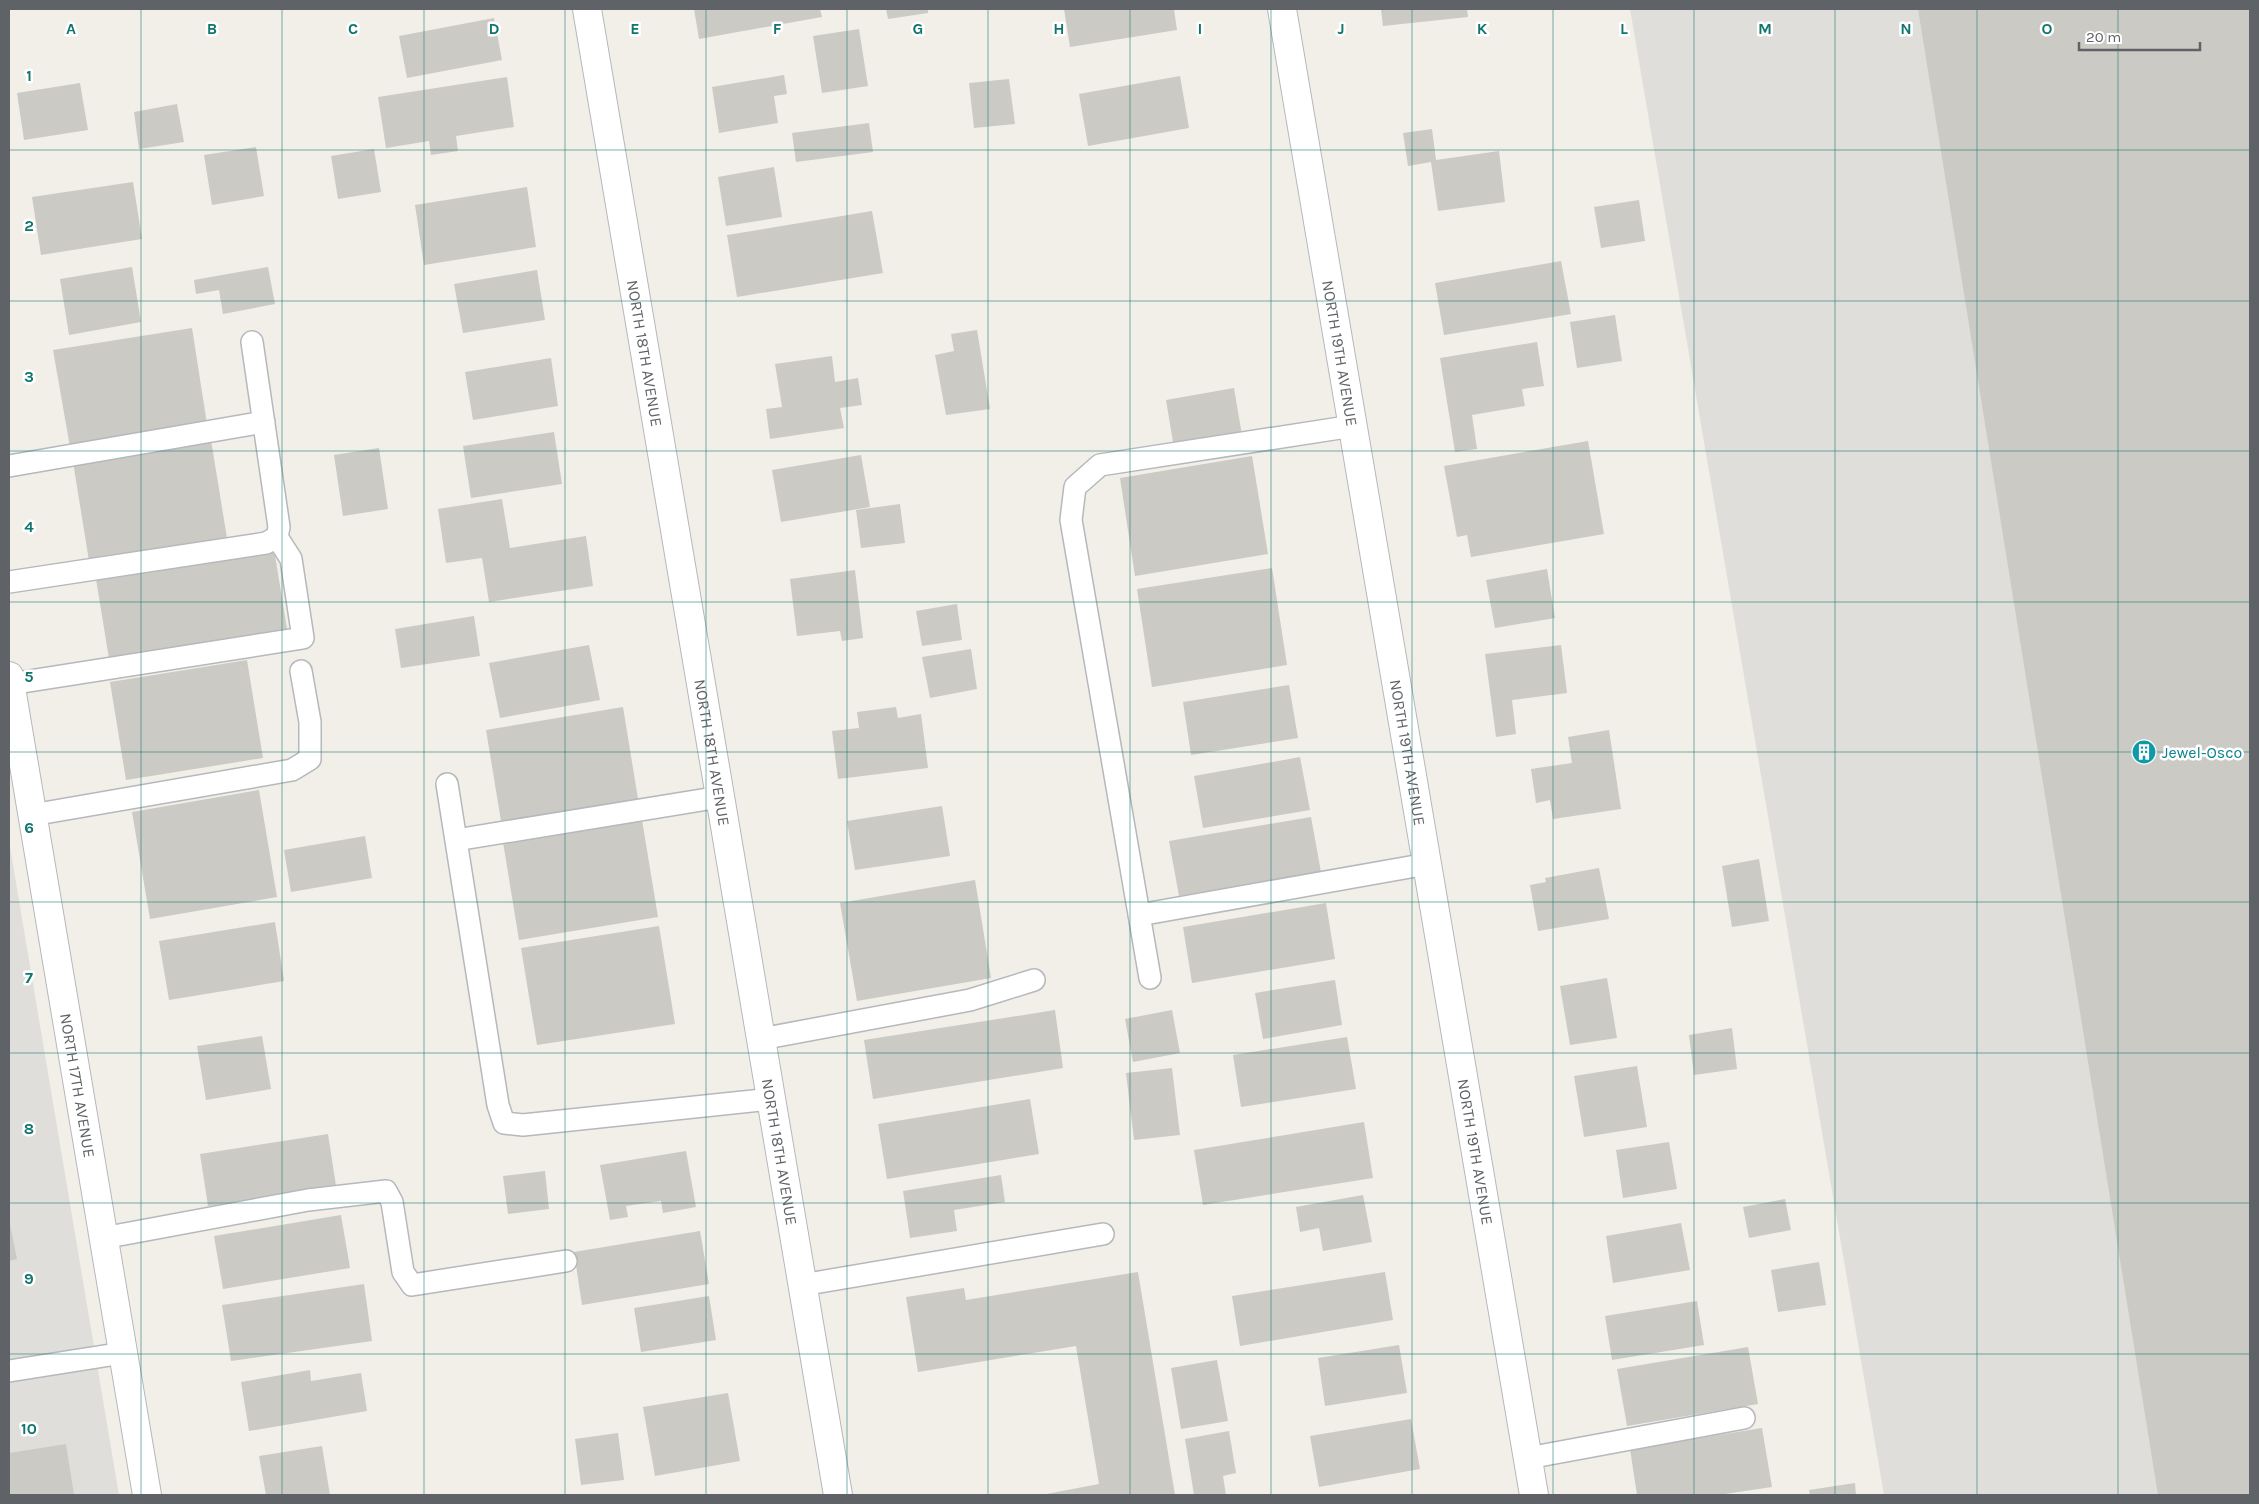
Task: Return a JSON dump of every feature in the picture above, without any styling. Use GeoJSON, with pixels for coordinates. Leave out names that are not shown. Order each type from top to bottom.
{"type":"FeatureCollection","features":[{"type":"Feature","properties":{"kind":"street","name":"NORTH 18TH AVENUE"},"geometry":{"type":"LineString","coordinates":[[587,9],[838,1495]]}},
{"type":"Feature","properties":{"kind":"street","name":"NORTH 19TH AVENUE"},"geometry":{"type":"LineString","coordinates":[[1282,9],[1534,1495]]}},
{"type":"Feature","properties":{"kind":"street","name":"NORTH 17TH AVENUE"},"geometry":{"type":"LineString","coordinates":[[9,680],[12,719],[32,816],[147,1495]]}},
{"type":"Feature","properties":{"kind":"lane"},"geometry":{"type":"LineString","coordinates":[[9,680],[303,638],[291,559],[278,537],[279,527],[252,342]]}},
{"type":"Feature","properties":{"kind":"lane"},"geometry":{"type":"LineString","coordinates":[[9,466],[264,422]]}},
{"type":"Feature","properties":{"kind":"lane"},"geometry":{"type":"LineString","coordinates":[[1150,978],[1071,520],[1075,487],[1100,465],[1353,426]]}},
{"type":"Feature","properties":{"kind":"lane"},"geometry":{"type":"LineString","coordinates":[[9,582],[266,543],[278,537]]}},
{"type":"Feature","properties":{"kind":"lane"},"geometry":{"type":"LineString","coordinates":[[32,816],[292,770],[310,759],[310,722],[301,671]]}},
{"type":"Feature","properties":{"kind":"lane"},"geometry":{"type":"LineString","coordinates":[[447,784],[498,1105],[504,1123],[523,1124],[771,1099]]}},
{"type":"Feature","properties":{"kind":"lane"},"geometry":{"type":"LineString","coordinates":[[456,840],[720,797]]}},
{"type":"Feature","properties":{"kind":"lane"},"geometry":{"type":"LineString","coordinates":[[1139,915],[1427,864]]}},
{"type":"Feature","properties":{"kind":"lane"},"geometry":{"type":"LineString","coordinates":[[761,1039],[970,1000],[1034,980]]}},
{"type":"Feature","properties":{"kind":"lane"},"geometry":{"type":"LineString","coordinates":[[103,1238],[308,1200],[386,1191],[392,1202],[403,1272],[412,1286],[566,1261]]}},
{"type":"Feature","properties":{"kind":"lane"},"geometry":{"type":"LineString","coordinates":[[802,1285],[1103,1234]]}},
{"type":"Feature","properties":{"kind":"lane"},"geometry":{"type":"LineString","coordinates":[[9,1371],[123,1353]]}},
{"type":"Feature","properties":{"kind":"lane"},"geometry":{"type":"LineString","coordinates":[[1528,1458],[1744,1418]]}},
{"type":"Feature","properties":{"kind":"shaded area"},"geometry":{"type":"Polygon","coordinates":[[[1630,9],[2250,9],[2250,1495],[1884,1495],[1630,9]]]}},
{"type":"Feature","properties":{"kind":"shaded area"},"geometry":{"type":"Polygon","coordinates":[[[9,841],[119,1495],[9,1495],[9,841]]]}},
{"type":"Feature","properties":{"kind":"building"},"geometry":{"type":"Polygon","coordinates":[[[694,9],[820,9],[822,17],[699,39],[694,9]]]}},
{"type":"Feature","properties":{"kind":"building"},"geometry":{"type":"Polygon","coordinates":[[[886,9],[928,9],[928,13],[888,19],[886,9]]]}},
{"type":"Feature","properties":{"kind":"building"},"geometry":{"type":"Polygon","coordinates":[[[1064,9],[1174,9],[1177,30],[1070,47],[1064,9]]]}},
{"type":"Feature","properties":{"kind":"building"},"geometry":{"type":"Polygon","coordinates":[[[1381,9],[1467,9],[1468,17],[1383,26],[1381,9]]]}},
{"type":"Feature","properties":{"kind":"building","name":"Jewel-Osco"},"geometry":{"type":"Polygon","coordinates":[[[1918,9],[2250,9],[2250,1495],[2158,1495],[1918,9]]]}},
{"type":"Feature","properties":{"kind":"building"},"geometry":{"type":"Polygon","coordinates":[[[494,18],[502,60],[407,78],[399,36],[494,18]]]}},
{"type":"Feature","properties":{"kind":"building"},"geometry":{"type":"Polygon","coordinates":[[[859,29],[868,86],[822,93],[813,36],[859,29]]]}},
{"type":"Feature","properties":{"kind":"building"},"geometry":{"type":"Polygon","coordinates":[[[784,75],[787,94],[774,96],[778,123],[719,133],[712,87],[784,75]]]}},
{"type":"Feature","properties":{"kind":"building"},"geometry":{"type":"Polygon","coordinates":[[[1180,76],[1189,128],[1088,146],[1079,94],[1180,76]]]}},
{"type":"Feature","properties":{"kind":"building"},"geometry":{"type":"Polygon","coordinates":[[[507,77],[514,127],[456,136],[458,151],[431,155],[429,141],[386,148],[378,97],[507,77]]]}},
{"type":"Feature","properties":{"kind":"building"},"geometry":{"type":"Polygon","coordinates":[[[1009,79],[1015,124],[974,128],[969,83],[1009,79]]]}},
{"type":"Feature","properties":{"kind":"building"},"geometry":{"type":"Polygon","coordinates":[[[80,83],[88,130],[24,140],[17,93],[80,83]]]}},
{"type":"Feature","properties":{"kind":"building"},"geometry":{"type":"Polygon","coordinates":[[[177,104],[184,142],[139,149],[134,112],[177,104]]]}},
{"type":"Feature","properties":{"kind":"building"},"geometry":{"type":"Polygon","coordinates":[[[869,123],[873,152],[796,162],[792,133],[869,123]]]}},
{"type":"Feature","properties":{"kind":"building"},"geometry":{"type":"Polygon","coordinates":[[[1432,129],[1436,160],[1499,151],[1505,202],[1438,211],[1431,162],[1408,166],[1403,133],[1432,129]]]}},
{"type":"Feature","properties":{"kind":"building"},"geometry":{"type":"Polygon","coordinates":[[[256,147],[264,196],[212,205],[204,155],[256,147]]]}},
{"type":"Feature","properties":{"kind":"building"},"geometry":{"type":"Polygon","coordinates":[[[374,149],[381,192],[338,199],[331,156],[374,149]]]}},
{"type":"Feature","properties":{"kind":"building"},"geometry":{"type":"Polygon","coordinates":[[[774,167],[782,217],[726,226],[718,177],[774,167]]]}},
{"type":"Feature","properties":{"kind":"building"},"geometry":{"type":"Polygon","coordinates":[[[133,182],[142,239],[41,255],[32,197],[133,182]]]}},
{"type":"Feature","properties":{"kind":"building"},"geometry":{"type":"Polygon","coordinates":[[[527,187],[536,247],[424,265],[415,205],[527,187]]]}},
{"type":"Feature","properties":{"kind":"building"},"geometry":{"type":"Polygon","coordinates":[[[1639,200],[1645,241],[1601,248],[1594,207],[1639,200]]]}},
{"type":"Feature","properties":{"kind":"building"},"geometry":{"type":"Polygon","coordinates":[[[872,211],[883,273],[737,297],[727,235],[872,211]]]}},
{"type":"Feature","properties":{"kind":"building"},"geometry":{"type":"Polygon","coordinates":[[[1561,261],[1571,314],[1444,335],[1435,283],[1561,261]]]}},
{"type":"Feature","properties":{"kind":"building"},"geometry":{"type":"Polygon","coordinates":[[[132,267],[141,322],[69,335],[60,279],[132,267]]]}},
{"type":"Feature","properties":{"kind":"building"},"geometry":{"type":"Polygon","coordinates":[[[268,267],[275,304],[223,314],[219,290],[196,294],[194,280],[268,267]]]}},
{"type":"Feature","properties":{"kind":"building"},"geometry":{"type":"Polygon","coordinates":[[[537,270],[545,320],[463,333],[454,284],[537,270]]]}},
{"type":"Feature","properties":{"kind":"building"},"geometry":{"type":"Polygon","coordinates":[[[1615,315],[1622,361],[1577,368],[1570,322],[1615,315]]]}},
{"type":"Feature","properties":{"kind":"building"},"geometry":{"type":"Polygon","coordinates":[[[192,328],[207,424],[70,447],[53,350],[192,328]]]}},
{"type":"Feature","properties":{"kind":"building"},"geometry":{"type":"Polygon","coordinates":[[[977,330],[990,409],[946,415],[935,355],[954,351],[951,334],[977,330]]]}},
{"type":"Feature","properties":{"kind":"building"},"geometry":{"type":"Polygon","coordinates":[[[1537,342],[1544,386],[1522,389],[1525,406],[1472,415],[1477,449],[1455,452],[1440,358],[1537,342]]]}},
{"type":"Feature","properties":{"kind":"building"},"geometry":{"type":"Polygon","coordinates":[[[832,356],[835,382],[858,378],[862,405],[840,408],[844,428],[770,439],[766,409],[782,407],[775,364],[832,356]]]}},
{"type":"Feature","properties":{"kind":"building"},"geometry":{"type":"Polygon","coordinates":[[[551,358],[558,406],[473,420],[465,372],[551,358]]]}},
{"type":"Feature","properties":{"kind":"building"},"geometry":{"type":"Polygon","coordinates":[[[1234,388],[1242,435],[1174,448],[1166,400],[1234,388]]]}},
{"type":"Feature","properties":{"kind":"building"},"geometry":{"type":"Polygon","coordinates":[[[554,432],[562,484],[471,498],[463,446],[554,432]]]}},
{"type":"Feature","properties":{"kind":"building"},"geometry":{"type":"Polygon","coordinates":[[[211,440],[227,538],[89,561],[73,462],[211,440]]]}},
{"type":"Feature","properties":{"kind":"building"},"geometry":{"type":"Polygon","coordinates":[[[1588,441],[1604,534],[1471,557],[1467,535],[1457,537],[1444,466],[1588,441]]]}},
{"type":"Feature","properties":{"kind":"building"},"geometry":{"type":"Polygon","coordinates":[[[379,448],[388,509],[343,516],[334,455],[379,448]]]}},
{"type":"Feature","properties":{"kind":"building"},"geometry":{"type":"Polygon","coordinates":[[[861,455],[870,507],[781,522],[772,470],[861,455]]]}},
{"type":"Feature","properties":{"kind":"building"},"geometry":{"type":"Polygon","coordinates":[[[1252,456],[1268,554],[1135,576],[1120,478],[1252,456]]]}},
{"type":"Feature","properties":{"kind":"building"},"geometry":{"type":"Polygon","coordinates":[[[502,499],[510,548],[586,536],[593,586],[489,602],[482,558],[446,563],[438,509],[502,499]]]}},
{"type":"Feature","properties":{"kind":"building"},"geometry":{"type":"Polygon","coordinates":[[[900,504],[905,543],[861,548],[856,510],[900,504]]]}},
{"type":"Feature","properties":{"kind":"building"},"geometry":{"type":"Polygon","coordinates":[[[274,549],[288,635],[110,665],[96,579],[274,549]]]}},
{"type":"Feature","properties":{"kind":"building"},"geometry":{"type":"Polygon","coordinates":[[[1272,568],[1287,665],[1152,687],[1137,589],[1272,568]]]}},
{"type":"Feature","properties":{"kind":"building"},"geometry":{"type":"Polygon","coordinates":[[[1547,569],[1555,618],[1495,628],[1486,580],[1547,569]]]}},
{"type":"Feature","properties":{"kind":"building"},"geometry":{"type":"Polygon","coordinates":[[[855,570],[863,638],[842,641],[840,631],[797,636],[790,579],[855,570]]]}},
{"type":"Feature","properties":{"kind":"building"},"geometry":{"type":"Polygon","coordinates":[[[957,604],[962,640],[922,646],[916,611],[957,604]]]}},
{"type":"Feature","properties":{"kind":"building"},"geometry":{"type":"Polygon","coordinates":[[[474,616],[480,656],[401,668],[395,629],[474,616]]]}},
{"type":"Feature","properties":{"kind":"building"},"geometry":{"type":"Polygon","coordinates":[[[589,645],[600,700],[500,718],[489,663],[589,645]]]}},
{"type":"Feature","properties":{"kind":"building"},"geometry":{"type":"Polygon","coordinates":[[[1561,645],[1567,693],[1512,700],[1516,734],[1496,737],[1485,654],[1561,645]]]}},
{"type":"Feature","properties":{"kind":"building"},"geometry":{"type":"Polygon","coordinates":[[[971,649],[977,689],[930,698],[922,657],[971,649]]]}},
{"type":"Feature","properties":{"kind":"building"},"geometry":{"type":"Polygon","coordinates":[[[247,660],[263,758],[126,780],[110,682],[247,660]]]}},
{"type":"Feature","properties":{"kind":"building"},"geometry":{"type":"Polygon","coordinates":[[[1289,685],[1298,738],[1191,755],[1183,702],[1289,685]]]}},
{"type":"Feature","properties":{"kind":"building"},"geometry":{"type":"Polygon","coordinates":[[[623,707],[639,805],[502,827],[486,730],[623,707]]]}},
{"type":"Feature","properties":{"kind":"building"},"geometry":{"type":"Polygon","coordinates":[[[896,707],[898,718],[921,714],[928,768],[838,779],[832,731],[859,728],[857,712],[896,707]]]}},
{"type":"Feature","properties":{"kind":"building"},"geometry":{"type":"Polygon","coordinates":[[[1609,730],[1621,809],[1553,819],[1550,800],[1536,803],[1531,769],[1572,763],[1568,737],[1609,730]]]}},
{"type":"Feature","properties":{"kind":"building"},"geometry":{"type":"Polygon","coordinates":[[[1300,757],[1310,810],[1203,828],[1194,776],[1300,757]]]}},
{"type":"Feature","properties":{"kind":"building"},"geometry":{"type":"Polygon","coordinates":[[[259,790],[277,897],[150,919],[132,812],[259,790]]]}},
{"type":"Feature","properties":{"kind":"building"},"geometry":{"type":"Polygon","coordinates":[[[942,806],[950,856],[855,870],[847,821],[942,806]]]}},
{"type":"Feature","properties":{"kind":"building"},"geometry":{"type":"Polygon","coordinates":[[[1311,817],[1321,872],[1179,896],[1169,841],[1311,817]]]}},
{"type":"Feature","properties":{"kind":"building"},"geometry":{"type":"Polygon","coordinates":[[[642,820],[658,917],[519,940],[503,842],[642,820]]]}},
{"type":"Feature","properties":{"kind":"building"},"geometry":{"type":"Polygon","coordinates":[[[365,836],[372,878],[291,892],[284,850],[365,836]]]}},
{"type":"Feature","properties":{"kind":"building"},"geometry":{"type":"Polygon","coordinates":[[[1759,859],[1769,921],[1732,927],[1722,866],[1759,859]]]}},
{"type":"Feature","properties":{"kind":"building"},"geometry":{"type":"Polygon","coordinates":[[[1599,868],[1609,919],[1538,931],[1530,885],[1546,882],[1545,878],[1599,868]]]}},
{"type":"Feature","properties":{"kind":"building"},"geometry":{"type":"Polygon","coordinates":[[[975,880],[991,978],[857,1001],[840,903],[975,880]]]}},
{"type":"Feature","properties":{"kind":"building"},"geometry":{"type":"Polygon","coordinates":[[[1326,903],[1335,959],[1192,983],[1183,927],[1326,903]]]}},
{"type":"Feature","properties":{"kind":"building"},"geometry":{"type":"Polygon","coordinates":[[[275,922],[284,981],[169,1000],[159,941],[275,922]]]}},
{"type":"Feature","properties":{"kind":"building"},"geometry":{"type":"Polygon","coordinates":[[[659,926],[675,1024],[537,1045],[521,948],[659,926]]]}},
{"type":"Feature","properties":{"kind":"building"},"geometry":{"type":"Polygon","coordinates":[[[1607,978],[1617,1038],[1570,1045],[1560,986],[1607,978]]]}},
{"type":"Feature","properties":{"kind":"building"},"geometry":{"type":"Polygon","coordinates":[[[1335,980],[1342,1025],[1263,1039],[1255,993],[1335,980]]]}},
{"type":"Feature","properties":{"kind":"building"},"geometry":{"type":"Polygon","coordinates":[[[1055,1010],[1063,1068],[873,1099],[864,1040],[1055,1010]]]}},
{"type":"Feature","properties":{"kind":"building"},"geometry":{"type":"Polygon","coordinates":[[[1172,1010],[1180,1053],[1133,1062],[1125,1019],[1172,1010]]]}},
{"type":"Feature","properties":{"kind":"building"},"geometry":{"type":"Polygon","coordinates":[[[1732,1028],[1737,1069],[1694,1075],[1689,1035],[1732,1028]]]}},
{"type":"Feature","properties":{"kind":"building"},"geometry":{"type":"Polygon","coordinates":[[[262,1036],[271,1089],[206,1100],[197,1046],[262,1036]]]}},
{"type":"Feature","properties":{"kind":"building"},"geometry":{"type":"Polygon","coordinates":[[[1347,1037],[1356,1089],[1241,1107],[1233,1055],[1347,1037]]]}},
{"type":"Feature","properties":{"kind":"building"},"geometry":{"type":"Polygon","coordinates":[[[1637,1066],[1647,1127],[1584,1137],[1574,1076],[1637,1066]]]}},
{"type":"Feature","properties":{"kind":"building"},"geometry":{"type":"Polygon","coordinates":[[[1172,1068],[1180,1135],[1134,1140],[1126,1073],[1172,1068]]]}},
{"type":"Feature","properties":{"kind":"building"},"geometry":{"type":"Polygon","coordinates":[[[1030,1099],[1039,1154],[887,1179],[878,1124],[1030,1099]]]}},
{"type":"Feature","properties":{"kind":"building"},"geometry":{"type":"Polygon","coordinates":[[[1364,1122],[1373,1178],[1203,1205],[1194,1150],[1364,1122]]]}},
{"type":"Feature","properties":{"kind":"building"},"geometry":{"type":"Polygon","coordinates":[[[328,1134],[336,1186],[208,1206],[200,1154],[328,1134]]]}},
{"type":"Feature","properties":{"kind":"building"},"geometry":{"type":"Polygon","coordinates":[[[1669,1142],[1677,1189],[1623,1198],[1616,1150],[1669,1142]]]}},
{"type":"Feature","properties":{"kind":"building"},"geometry":{"type":"Polygon","coordinates":[[[686,1151],[696,1207],[663,1213],[661,1201],[626,1206],[628,1217],[610,1220],[600,1165],[686,1151]]]}},
{"type":"Feature","properties":{"kind":"building"},"geometry":{"type":"Polygon","coordinates":[[[545,1171],[549,1209],[508,1214],[503,1176],[545,1171]]]}},
{"type":"Feature","properties":{"kind":"building"},"geometry":{"type":"Polygon","coordinates":[[[1001,1175],[1005,1202],[954,1210],[957,1231],[910,1238],[903,1191],[1001,1175]]]}},
{"type":"Feature","properties":{"kind":"building"},"geometry":{"type":"Polygon","coordinates":[[[1363,1195],[1372,1242],[1323,1251],[1319,1228],[1300,1232],[1296,1207],[1363,1195]]]}},
{"type":"Feature","properties":{"kind":"building"},"geometry":{"type":"Polygon","coordinates":[[[1785,1199],[1791,1230],[1749,1238],[1743,1207],[1785,1199]]]}},
{"type":"Feature","properties":{"kind":"building"},"geometry":{"type":"Polygon","coordinates":[[[341,1215],[350,1268],[223,1289],[214,1236],[341,1215]]]}},
{"type":"Feature","properties":{"kind":"building"},"geometry":{"type":"Polygon","coordinates":[[[9,1219],[17,1259],[9,1261],[9,1219]]]}},
{"type":"Feature","properties":{"kind":"building"},"geometry":{"type":"Polygon","coordinates":[[[1681,1223],[1690,1270],[1613,1283],[1606,1236],[1681,1223]]]}},
{"type":"Feature","properties":{"kind":"building"},"geometry":{"type":"Polygon","coordinates":[[[700,1231],[709,1284],[582,1305],[574,1252],[700,1231]]]}},
{"type":"Feature","properties":{"kind":"building"},"geometry":{"type":"Polygon","coordinates":[[[1819,1262],[1826,1305],[1778,1312],[1771,1270],[1819,1262]]]}},
{"type":"Feature","properties":{"kind":"building"},"geometry":{"type":"Polygon","coordinates":[[[1138,1272],[1175,1495],[1041,1495],[1099,1484],[1076,1346],[918,1372],[906,1297],[964,1288],[966,1300],[1138,1272]]]}},
{"type":"Feature","properties":{"kind":"building"},"geometry":{"type":"Polygon","coordinates":[[[1385,1272],[1393,1320],[1240,1346],[1232,1296],[1385,1272]]]}},
{"type":"Feature","properties":{"kind":"building"},"geometry":{"type":"Polygon","coordinates":[[[364,1284],[372,1341],[231,1361],[222,1305],[364,1284]]]}},
{"type":"Feature","properties":{"kind":"building"},"geometry":{"type":"Polygon","coordinates":[[[709,1296],[716,1340],[641,1352],[634,1308],[709,1296]]]}},
{"type":"Feature","properties":{"kind":"building"},"geometry":{"type":"Polygon","coordinates":[[[1697,1301],[1704,1345],[1612,1360],[1605,1316],[1697,1301]]]}},
{"type":"Feature","properties":{"kind":"building"},"geometry":{"type":"Polygon","coordinates":[[[1399,1345],[1407,1393],[1325,1406],[1318,1358],[1399,1345]]]}},
{"type":"Feature","properties":{"kind":"building"},"geometry":{"type":"Polygon","coordinates":[[[1748,1347],[1758,1404],[1627,1426],[1617,1369],[1748,1347]]]}},
{"type":"Feature","properties":{"kind":"building"},"geometry":{"type":"Polygon","coordinates":[[[1217,1360],[1228,1421],[1181,1429],[1171,1368],[1217,1360]]]}},
{"type":"Feature","properties":{"kind":"building"},"geometry":{"type":"Polygon","coordinates":[[[310,1370],[311,1381],[361,1373],[367,1411],[249,1431],[241,1382],[310,1370]]]}},
{"type":"Feature","properties":{"kind":"building"},"geometry":{"type":"Polygon","coordinates":[[[728,1393],[740,1461],[655,1476],[643,1407],[728,1393]]]}},
{"type":"Feature","properties":{"kind":"building"},"geometry":{"type":"Polygon","coordinates":[[[1411,1419],[1420,1469],[1319,1487],[1310,1436],[1411,1419]]]}},
{"type":"Feature","properties":{"kind":"building"},"geometry":{"type":"Polygon","coordinates":[[[1762,1428],[1772,1487],[1718,1495],[1637,1495],[1630,1449],[1762,1428]]]}},
{"type":"Feature","properties":{"kind":"building"},"geometry":{"type":"Polygon","coordinates":[[[1229,1431],[1236,1473],[1223,1476],[1226,1495],[1194,1495],[1185,1439],[1229,1431]]]}},
{"type":"Feature","properties":{"kind":"building"},"geometry":{"type":"Polygon","coordinates":[[[618,1433],[624,1480],[581,1485],[575,1439],[618,1433]]]}},
{"type":"Feature","properties":{"kind":"building"},"geometry":{"type":"Polygon","coordinates":[[[66,1444],[74,1495],[9,1495],[9,1453],[66,1444]]]}},
{"type":"Feature","properties":{"kind":"building"},"geometry":{"type":"Polygon","coordinates":[[[322,1446],[330,1495],[266,1495],[259,1456],[322,1446]]]}},
{"type":"Feature","properties":{"kind":"building"},"geometry":{"type":"Polygon","coordinates":[[[1855,1483],[1856,1495],[1810,1495],[1809,1490],[1855,1483]]]}},
{"type":"Feature","properties":{"kind":"place","name":"Jewel-Osco"},"geometry":{"type":"Point","coordinates":[2144,752]}}]}
